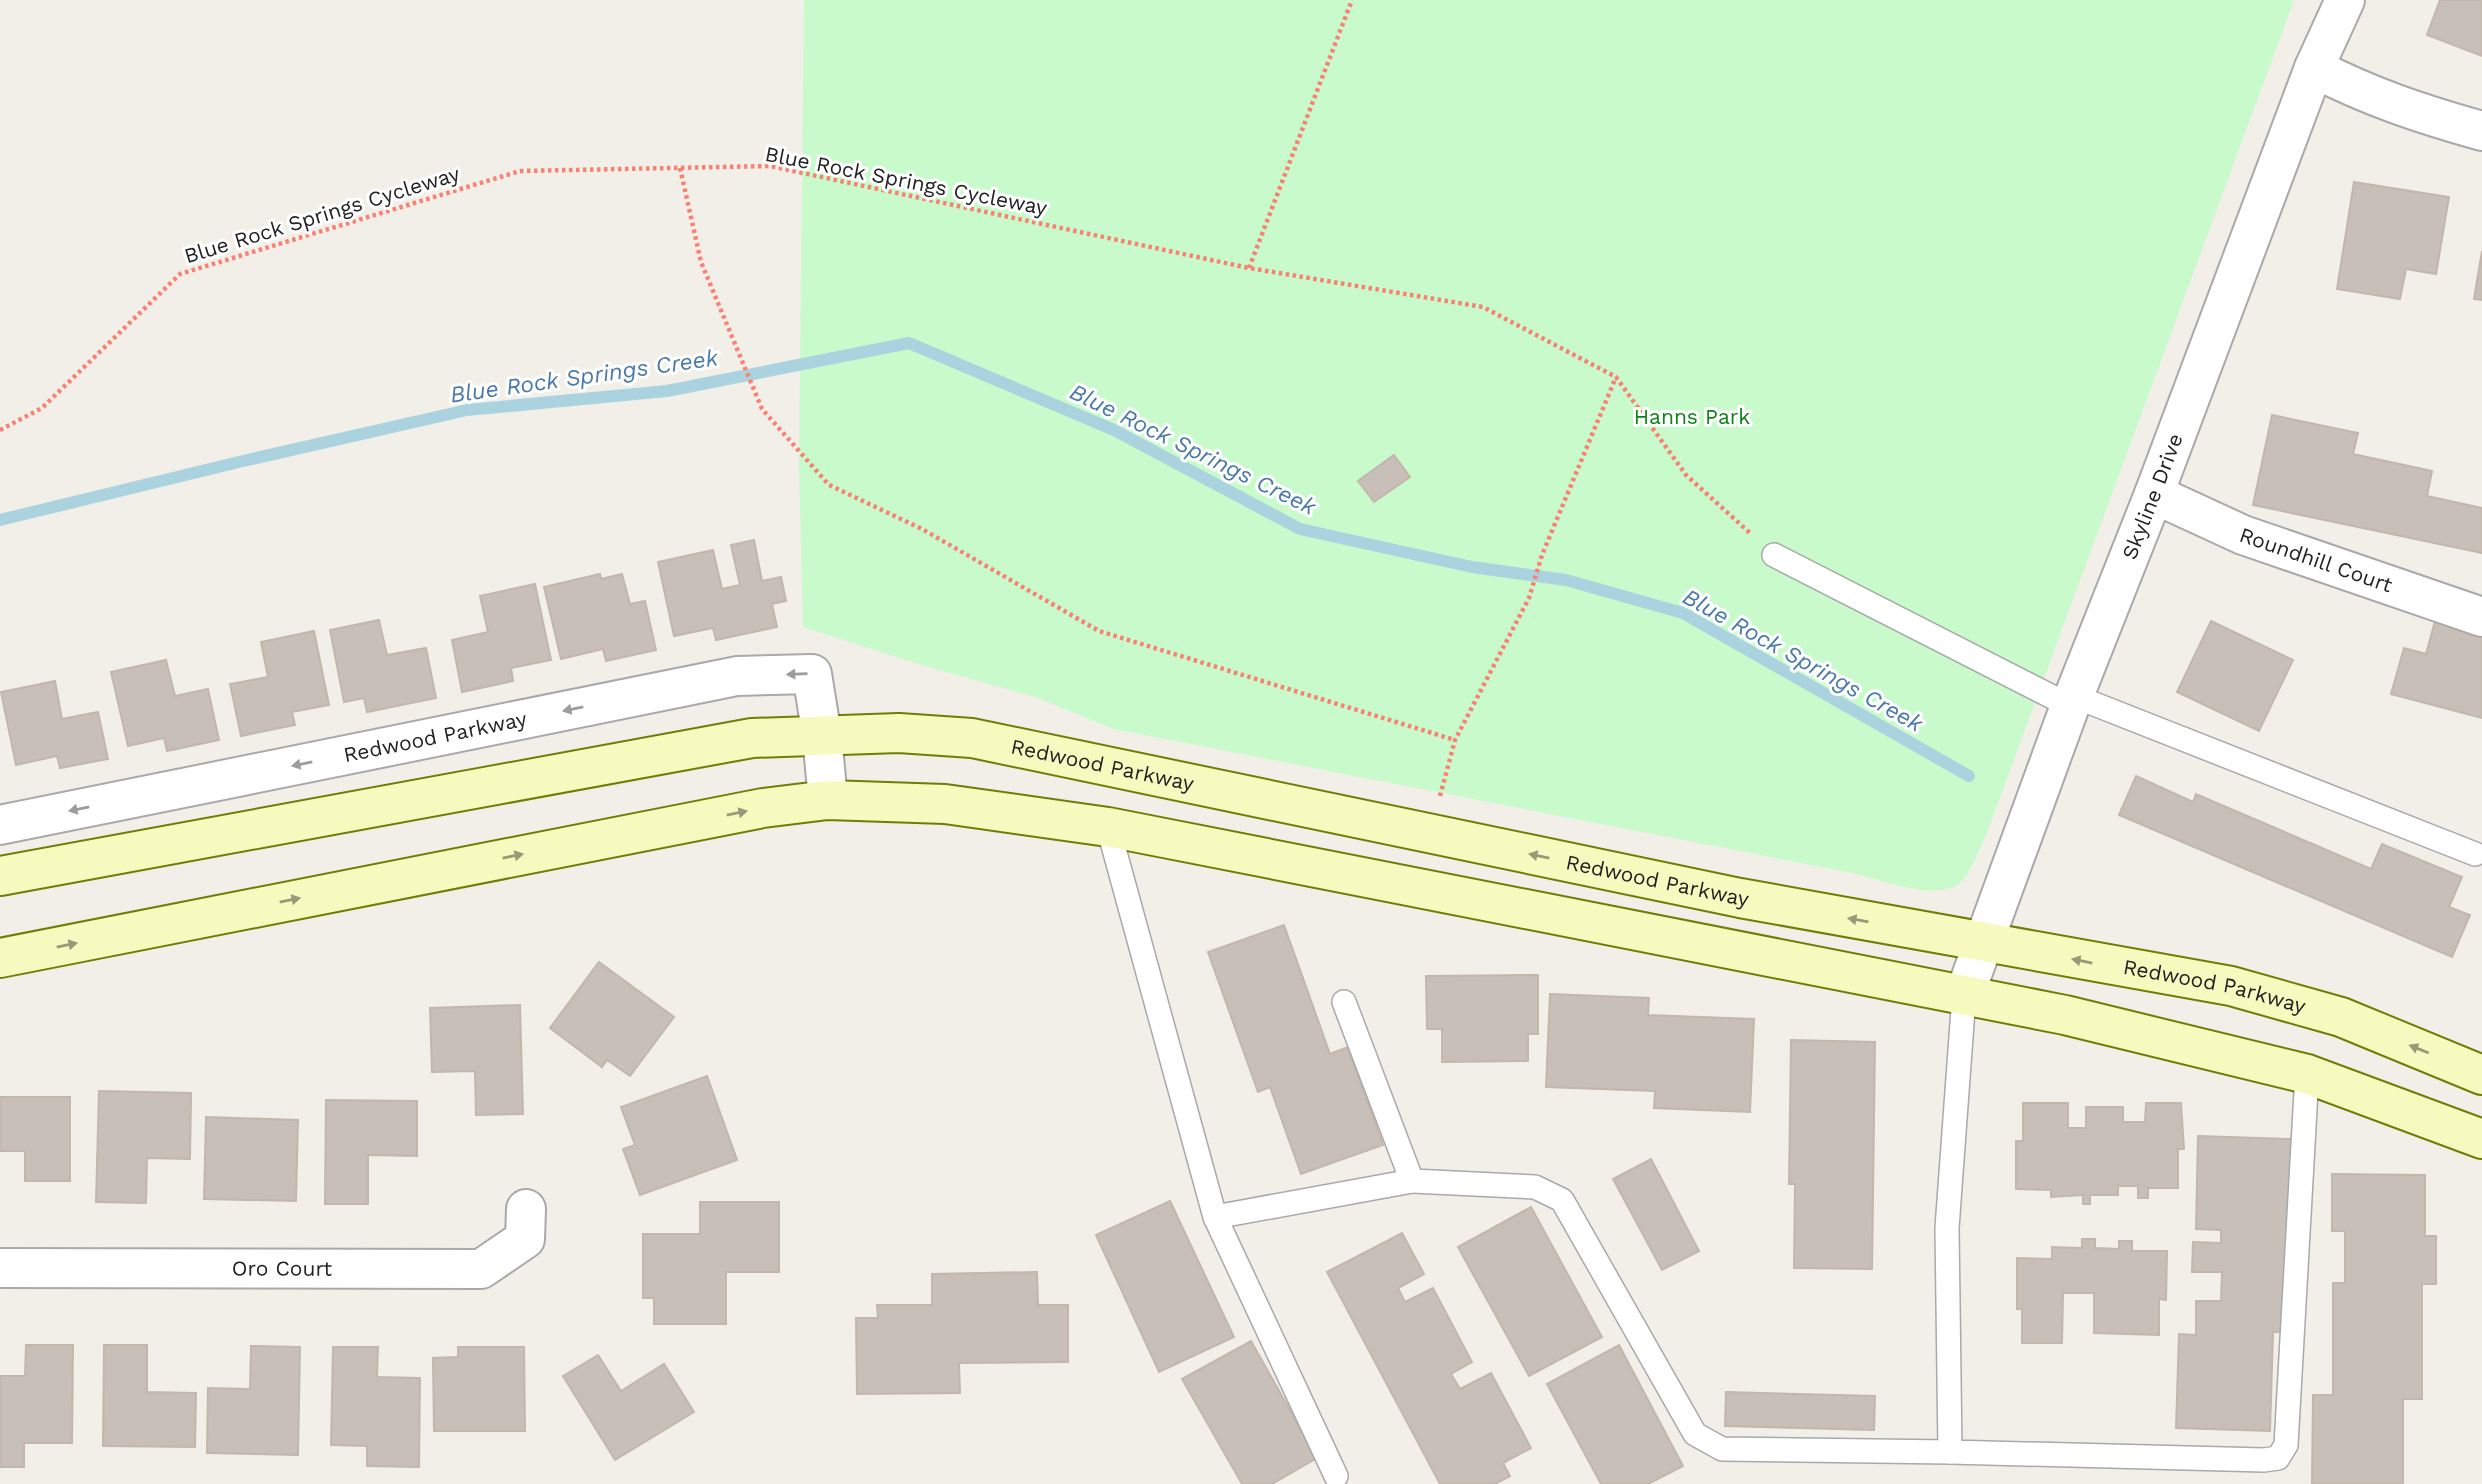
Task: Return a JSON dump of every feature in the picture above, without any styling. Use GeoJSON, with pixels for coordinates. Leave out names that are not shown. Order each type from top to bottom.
{"type":"FeatureCollection","features":[{"type":"Feature","properties":{"kind":"main road","name":"Redwood Parkway"},"geometry":{"type":"LineString","coordinates":[[0,876],[752,738],[899,733],[972,738],[1740,898],[2231,986],[2340,1017],[2482,1075]]}},
{"type":"Feature","properties":{"kind":"main road"},"geometry":{"type":"LineString","coordinates":[[0,958],[763,808],[828,800],[945,804],[1108,827],[2065,1015],[2307,1074],[2482,1139]]}},
{"type":"Feature","properties":{"kind":"street","name":"Skyline Drive"},"geometry":{"type":"LineString","coordinates":[[1964,996],[2072,701],[2154,494],[2314,68],[2345,0]]}},
{"type":"Feature","properties":{"kind":"street"},"geometry":{"type":"LineString","coordinates":[[2314,68],[2357,91],[2482,131]]}},
{"type":"Feature","properties":{"kind":"street","name":"Roundhill Court"},"geometry":{"type":"LineString","coordinates":[[2154,494],[2243,536],[2482,617]]}},
{"type":"Feature","properties":{"kind":"street","name":"Redwood Parkway"},"geometry":{"type":"LineString","coordinates":[[0,825],[737,676],[811,674],[822,736],[828,800]]}},
{"type":"Feature","properties":{"kind":"street","name":"Oro Court"},"geometry":{"type":"LineString","coordinates":[[0,1268],[481,1269],[525,1239],[526,1209]]}},
{"type":"Feature","properties":{"kind":"lane"},"geometry":{"type":"LineString","coordinates":[[1774,555],[2072,701],[2475,854]]}},
{"type":"Feature","properties":{"kind":"lane"},"geometry":{"type":"LineString","coordinates":[[1108,827],[1215,1217],[1336,1476]]}},
{"type":"Feature","properties":{"kind":"lane"},"geometry":{"type":"LineString","coordinates":[[1950,1452],[1947,1228],[1964,996]]}},
{"type":"Feature","properties":{"kind":"lane"},"geometry":{"type":"LineString","coordinates":[[1345,1002],[1412,1181]]}},
{"type":"Feature","properties":{"kind":"lane"},"geometry":{"type":"LineString","coordinates":[[1215,1217],[1412,1181],[1535,1187],[1562,1200],[1695,1434],[1722,1449],[2264,1460],[2277,1458],[2286,1445],[2307,1074]]}},
{"type":"Feature","properties":{"kind":"path"},"geometry":{"type":"LineString","coordinates":[[1249,268],[1352,0]]}},
{"type":"Feature","properties":{"kind":"path","name":"Blue Rock Springs Cycleway"},"geometry":{"type":"LineString","coordinates":[[0,430],[42,408],[180,274],[520,171],[770,166],[1249,268],[1483,307],[1616,377],[1686,475],[1774,555]]}},
{"type":"Feature","properties":{"kind":"path"},"geometry":{"type":"LineString","coordinates":[[680,168],[701,262],[762,409],[829,485],[922,529],[1099,631],[1455,740]]}},
{"type":"Feature","properties":{"kind":"path"},"geometry":{"type":"LineString","coordinates":[[1430,834],[1455,740],[1529,598],[1542,555],[1616,377]]}},
{"type":"Feature","properties":{"kind":"green space","name":"Hanns Park"},"geometry":{"type":"Polygon","coordinates":[[[804,0],[2294,0],[1985,838],[1961,882],[1951,888],[1924,890],[1853,873],[1114,729],[1035,697],[803,627],[799,464],[804,0]]]}},
{"type":"Feature","properties":{"kind":"building"},"geometry":{"type":"Polygon","coordinates":[[[2440,0],[2482,0],[2482,56],[2427,35],[2440,0]]]}},
{"type":"Feature","properties":{"kind":"building"},"geometry":{"type":"Polygon","coordinates":[[[2354,182],[2449,197],[2436,274],[2406,269],[2400,299],[2337,289],[2354,182]]]}},
{"type":"Feature","properties":{"kind":"building"},"geometry":{"type":"Polygon","coordinates":[[[2482,251],[2482,300],[2474,299],[2482,251]]]}},
{"type":"Feature","properties":{"kind":"building"},"geometry":{"type":"Polygon","coordinates":[[[2272,415],[2358,433],[2353,454],[2432,471],[2427,496],[2482,508],[2482,553],[2253,505],[2272,415]]]}},
{"type":"Feature","properties":{"kind":"building"},"geometry":{"type":"Polygon","coordinates":[[[1394,455],[1410,477],[1374,502],[1358,481],[1394,455]]]}},
{"type":"Feature","properties":{"kind":"building"},"geometry":{"type":"Polygon","coordinates":[[[754,540],[762,581],[781,577],[786,601],[772,604],[777,627],[716,640],[713,628],[674,636],[658,562],[713,550],[722,589],[740,585],[731,545],[754,540]]]}},
{"type":"Feature","properties":{"kind":"building"},"geometry":{"type":"Polygon","coordinates":[[[600,574],[601,579],[622,574],[630,604],[645,601],[656,650],[606,661],[603,649],[561,659],[544,587],[600,574]]]}},
{"type":"Feature","properties":{"kind":"building"},"geometry":{"type":"Polygon","coordinates":[[[535,584],[551,660],[511,668],[513,681],[462,692],[452,640],[488,632],[480,596],[535,584]]]}},
{"type":"Feature","properties":{"kind":"building"},"geometry":{"type":"Polygon","coordinates":[[[379,620],[387,655],[426,648],[436,698],[367,712],[364,698],[344,702],[330,630],[379,620]]]}},
{"type":"Feature","properties":{"kind":"building"},"geometry":{"type":"Polygon","coordinates":[[[2211,621],[2293,660],[2259,731],[2177,692],[2211,621]]]}},
{"type":"Feature","properties":{"kind":"building"},"geometry":{"type":"Polygon","coordinates":[[[2435,621],[2482,634],[2482,718],[2391,694],[2404,648],[2426,654],[2435,621]]]}},
{"type":"Feature","properties":{"kind":"building"},"geometry":{"type":"Polygon","coordinates":[[[314,631],[329,705],[292,712],[295,725],[241,736],[230,684],[268,677],[261,642],[314,631]]]}},
{"type":"Feature","properties":{"kind":"building"},"geometry":{"type":"Polygon","coordinates":[[[166,660],[175,696],[208,689],[219,740],[167,751],[164,738],[128,746],[111,672],[166,660]]]}},
{"type":"Feature","properties":{"kind":"building"},"geometry":{"type":"Polygon","coordinates":[[[55,681],[62,719],[98,712],[108,759],[60,768],[57,756],[16,765],[1,692],[55,681]]]}},
{"type":"Feature","properties":{"kind":"building"},"geometry":{"type":"Polygon","coordinates":[[[2136,776],[2193,802],[2196,794],[2371,869],[2382,844],[2462,877],[2449,907],[2470,915],[2452,957],[2119,815],[2136,776]]]}},
{"type":"Feature","properties":{"kind":"building"},"geometry":{"type":"Polygon","coordinates":[[[1284,925],[1330,1054],[1348,1047],[1383,1145],[1301,1174],[1270,1087],[1258,1092],[1208,952],[1284,925]]]}},
{"type":"Feature","properties":{"kind":"building"},"geometry":{"type":"Polygon","coordinates":[[[599,962],[674,1017],[630,1076],[607,1060],[602,1067],[550,1028],[599,962]]]}},
{"type":"Feature","properties":{"kind":"building"},"geometry":{"type":"Polygon","coordinates":[[[1538,975],[1538,1034],[1528,1034],[1528,1061],[1442,1062],[1442,1029],[1427,1029],[1426,976],[1538,975]]]}},
{"type":"Feature","properties":{"kind":"building"},"geometry":{"type":"Polygon","coordinates":[[[1550,994],[1649,998],[1648,1015],[1754,1019],[1750,1112],[1654,1108],[1655,1091],[1546,1087],[1550,994]]]}},
{"type":"Feature","properties":{"kind":"building"},"geometry":{"type":"Polygon","coordinates":[[[520,1005],[523,1114],[476,1115],[475,1071],[432,1072],[430,1008],[520,1005]]]}},
{"type":"Feature","properties":{"kind":"building"},"geometry":{"type":"Polygon","coordinates":[[[1791,1040],[1875,1042],[1872,1269],[1794,1268],[1795,1184],[1789,1184],[1791,1040]]]}},
{"type":"Feature","properties":{"kind":"building"},"geometry":{"type":"Polygon","coordinates":[[[707,1076],[737,1160],[640,1195],[623,1149],[635,1145],[621,1107],[707,1076]]]}},
{"type":"Feature","properties":{"kind":"building"},"geometry":{"type":"Polygon","coordinates":[[[99,1091],[191,1093],[190,1159],[147,1158],[146,1203],[96,1202],[99,1091]]]}},
{"type":"Feature","properties":{"kind":"building"},"geometry":{"type":"Polygon","coordinates":[[[0,1097],[70,1097],[70,1181],[25,1181],[25,1151],[0,1151],[0,1097]]]}},
{"type":"Feature","properties":{"kind":"building"},"geometry":{"type":"Polygon","coordinates":[[[326,1100],[417,1101],[417,1156],[368,1155],[368,1204],[325,1204],[326,1100]]]}},
{"type":"Feature","properties":{"kind":"building"},"geometry":{"type":"Polygon","coordinates":[[[2023,1103],[2068,1103],[2068,1128],[2086,1128],[2086,1107],[2123,1107],[2123,1122],[2145,1122],[2146,1103],[2181,1103],[2184,1149],[2178,1149],[2178,1188],[2148,1188],[2148,1198],[2138,1198],[2138,1186],[2118,1186],[2118,1195],[2090,1195],[2090,1204],[2083,1204],[2083,1195],[2051,1197],[2051,1190],[2016,1189],[2016,1141],[2023,1141],[2023,1103]]]}},
{"type":"Feature","properties":{"kind":"building"},"geometry":{"type":"Polygon","coordinates":[[[206,1117],[298,1120],[296,1201],[204,1199],[206,1117]]]}},
{"type":"Feature","properties":{"kind":"building"},"geometry":{"type":"Polygon","coordinates":[[[2198,1136],[2291,1139],[2286,1332],[2273,1332],[2270,1431],[2176,1428],[2179,1334],[2196,1335],[2196,1301],[2221,1301],[2222,1272],[2192,1272],[2193,1242],[2221,1243],[2221,1230],[2196,1229],[2198,1136]]]}},
{"type":"Feature","properties":{"kind":"building"},"geometry":{"type":"Polygon","coordinates":[[[1651,1159],[1699,1251],[1662,1270],[1613,1179],[1651,1159]]]}},
{"type":"Feature","properties":{"kind":"building"},"geometry":{"type":"Polygon","coordinates":[[[2332,1174],[2425,1175],[2425,1236],[2436,1236],[2436,1284],[2422,1284],[2422,1399],[2403,1399],[2403,1484],[2312,1484],[2313,1395],[2333,1395],[2333,1283],[2345,1283],[2345,1231],[2332,1231],[2332,1174]]]}},
{"type":"Feature","properties":{"kind":"building"},"geometry":{"type":"Polygon","coordinates":[[[1170,1201],[1234,1337],[1159,1372],[1096,1235],[1170,1201]]]}},
{"type":"Feature","properties":{"kind":"building"},"geometry":{"type":"Polygon","coordinates":[[[700,1202],[779,1202],[779,1272],[726,1272],[726,1324],[654,1324],[654,1298],[643,1298],[643,1234],[700,1234],[700,1202]]]}},
{"type":"Feature","properties":{"kind":"building"},"geometry":{"type":"Polygon","coordinates":[[[1531,1207],[1602,1337],[1529,1376],[1458,1247],[1531,1207]]]}},
{"type":"Feature","properties":{"kind":"building"},"geometry":{"type":"Polygon","coordinates":[[[1402,1233],[1424,1274],[1398,1288],[1405,1302],[1433,1288],[1472,1362],[1451,1374],[1460,1389],[1491,1373],[1531,1448],[1503,1463],[1510,1476],[1495,1484],[1440,1484],[1327,1272],[1402,1233]]]}},
{"type":"Feature","properties":{"kind":"building"},"geometry":{"type":"Polygon","coordinates":[[[2082,1239],[2095,1239],[2095,1248],[2119,1249],[2119,1241],[2132,1241],[2132,1251],[2167,1251],[2166,1300],[2159,1299],[2159,1335],[2094,1333],[2094,1293],[2063,1293],[2062,1343],[2022,1343],[2022,1309],[2017,1309],[2017,1258],[2052,1259],[2052,1247],[2082,1248],[2082,1239]]]}},
{"type":"Feature","properties":{"kind":"building"},"geometry":{"type":"Polygon","coordinates":[[[1037,1272],[1038,1305],[1068,1305],[1068,1362],[959,1363],[960,1393],[857,1394],[856,1318],[878,1318],[877,1305],[932,1305],[932,1274],[1037,1272]]]}},
{"type":"Feature","properties":{"kind":"building"},"geometry":{"type":"Polygon","coordinates":[[[1251,1341],[1317,1458],[1272,1484],[1242,1484],[1182,1379],[1251,1341]]]}},
{"type":"Feature","properties":{"kind":"building"},"geometry":{"type":"Polygon","coordinates":[[[26,1345],[73,1345],[72,1443],[24,1443],[24,1467],[0,1467],[0,1376],[25,1376],[26,1345]]]}},
{"type":"Feature","properties":{"kind":"building"},"geometry":{"type":"Polygon","coordinates":[[[104,1345],[147,1345],[147,1392],[196,1393],[195,1447],[103,1446],[104,1345]]]}},
{"type":"Feature","properties":{"kind":"building"},"geometry":{"type":"Polygon","coordinates":[[[1619,1345],[1683,1466],[1648,1484],[1601,1484],[1547,1384],[1619,1345]]]}},
{"type":"Feature","properties":{"kind":"building"},"geometry":{"type":"Polygon","coordinates":[[[251,1346],[300,1347],[298,1455],[207,1453],[208,1388],[250,1389],[251,1346]]]}},
{"type":"Feature","properties":{"kind":"building"},"geometry":{"type":"Polygon","coordinates":[[[333,1347],[378,1347],[377,1377],[420,1378],[419,1467],[367,1466],[367,1446],[331,1445],[333,1347]]]}},
{"type":"Feature","properties":{"kind":"building"},"geometry":{"type":"Polygon","coordinates":[[[458,1347],[524,1347],[525,1431],[434,1431],[433,1358],[458,1357],[458,1347]]]}},
{"type":"Feature","properties":{"kind":"building"},"geometry":{"type":"Polygon","coordinates":[[[598,1355],[621,1391],[664,1364],[694,1412],[615,1460],[563,1376],[598,1355]]]}},
{"type":"Feature","properties":{"kind":"building"},"geometry":{"type":"Polygon","coordinates":[[[1726,1392],[1875,1396],[1874,1430],[1725,1426],[1726,1392]]]}},
{"type":"Feature","properties":{"kind":"waterway","name":"Blue Rock Springs Creek"},"geometry":{"type":"LineString","coordinates":[[0,520],[467,410],[667,391],[909,343],[1114,430],[1300,529],[1472,567],[1566,580],[1683,613],[1969,776]]}}]}
